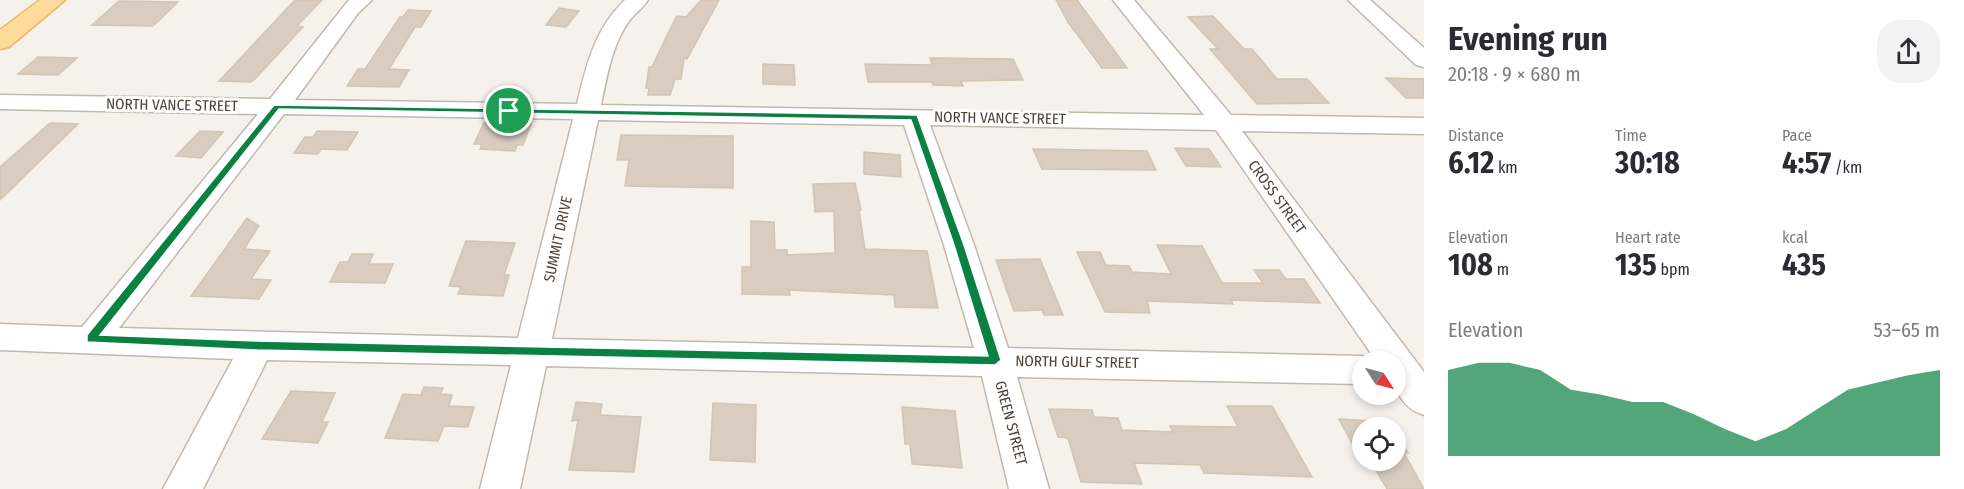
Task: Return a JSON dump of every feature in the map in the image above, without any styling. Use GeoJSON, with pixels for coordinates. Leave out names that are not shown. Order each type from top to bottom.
{"type":"FeatureCollection","features":[{"type":"Feature","properties":{"kind":"main road"},"geometry":{"type":"LineString","coordinates":[[0,42],[54,0]]}},
{"type":"Feature","properties":{"kind":"street"},"geometry":{"type":"LineString","coordinates":[[91,339],[277,107],[351,9],[362,0]]}},
{"type":"Feature","properties":{"kind":"street","name":"SUMMIT DRIVE"},"geometry":{"type":"LineString","coordinates":[[500,489],[599,61],[609,35],[627,8],[638,0]]}},
{"type":"Feature","properties":{"kind":"street","name":"CROSS STREET"},"geometry":{"type":"LineString","coordinates":[[1123,0],[1222,122],[1408,371],[1424,400]]}},
{"type":"Feature","properties":{"kind":"street"},"geometry":{"type":"LineString","coordinates":[[1358,0],[1424,60]]}},
{"type":"Feature","properties":{"kind":"street","name":"NORTH VANCE STREET"},"geometry":{"type":"LineString","coordinates":[[0,102],[1424,126]]}},
{"type":"Feature","properties":{"kind":"street","name":"GREEN STREET"},"geometry":{"type":"LineString","coordinates":[[914,117],[959,245],[995,360],[1029,489]]}},
{"type":"Feature","properties":{"kind":"street","name":"NORTH GULF STREET"},"geometry":{"type":"LineString","coordinates":[[0,337],[257,346],[995,360],[1352,370]]}},
{"type":"Feature","properties":{"kind":"street"},"geometry":{"type":"LineString","coordinates":[[183,489],[257,346]]}},
{"type":"Feature","properties":{"kind":"building"},"geometry":{"type":"Polygon","coordinates":[[[295,0],[322,0],[297,26],[303,27],[251,82],[219,81],[295,0]]]}},
{"type":"Feature","properties":{"kind":"building"},"geometry":{"type":"Polygon","coordinates":[[[701,0],[719,0],[687,59],[684,58],[681,79],[675,79],[670,95],[648,95],[649,88],[646,88],[649,67],[652,67],[677,16],[686,17],[701,0]]]}},
{"type":"Feature","properties":{"kind":"building"},"geometry":{"type":"Polygon","coordinates":[[[1056,0],[1077,0],[1127,68],[1102,68],[1068,22],[1056,0]]]}},
{"type":"Feature","properties":{"kind":"building"},"geometry":{"type":"Polygon","coordinates":[[[119,1],[178,2],[153,26],[92,25],[119,1]]]}},
{"type":"Feature","properties":{"kind":"building"},"geometry":{"type":"Polygon","coordinates":[[[559,8],[579,11],[566,27],[546,25],[559,8]]]}},
{"type":"Feature","properties":{"kind":"building"},"geometry":{"type":"Polygon","coordinates":[[[408,10],[431,11],[421,27],[415,27],[389,69],[409,70],[399,87],[347,86],[358,69],[365,69],[400,17],[403,17],[408,10]]]}},
{"type":"Feature","properties":{"kind":"building"},"geometry":{"type":"Polygon","coordinates":[[[1213,16],[1244,49],[1252,49],[1277,79],[1307,79],[1329,103],[1257,104],[1210,49],[1218,49],[1188,17],[1213,16]]]}},
{"type":"Feature","properties":{"kind":"building"},"geometry":{"type":"Polygon","coordinates":[[[38,57],[77,58],[58,75],[18,74],[38,57]]]}},
{"type":"Feature","properties":{"kind":"building"},"geometry":{"type":"Polygon","coordinates":[[[930,58],[1013,59],[1023,80],[961,81],[963,86],[933,85],[932,82],[868,82],[865,64],[932,65],[930,58]]]}},
{"type":"Feature","properties":{"kind":"building"},"geometry":{"type":"Polygon","coordinates":[[[763,64],[794,65],[795,85],[763,84],[763,64]]]}},
{"type":"Feature","properties":{"kind":"building"},"geometry":{"type":"Polygon","coordinates":[[[1386,78],[1424,79],[1424,98],[1406,98],[1386,78]]]}},
{"type":"Feature","properties":{"kind":"building"},"geometry":{"type":"Polygon","coordinates":[[[50,123],[78,124],[0,200],[0,167],[50,123]]]}},
{"type":"Feature","properties":{"kind":"building"},"geometry":{"type":"Polygon","coordinates":[[[484,123],[531,124],[523,145],[517,145],[515,151],[480,149],[482,144],[474,144],[484,123]]]}},
{"type":"Feature","properties":{"kind":"building"},"geometry":{"type":"Polygon","coordinates":[[[200,131],[223,132],[201,158],[176,156],[200,131]]]}},
{"type":"Feature","properties":{"kind":"building"},"geometry":{"type":"Polygon","coordinates":[[[317,131],[358,132],[347,150],[321,149],[318,154],[294,153],[305,137],[313,137],[317,131]]]}},
{"type":"Feature","properties":{"kind":"building"},"geometry":{"type":"Polygon","coordinates":[[[621,135],[733,136],[733,188],[625,186],[629,160],[617,160],[621,135]]]}},
{"type":"Feature","properties":{"kind":"building"},"geometry":{"type":"Polygon","coordinates":[[[1175,148],[1209,149],[1221,167],[1186,166],[1175,148]]]}},
{"type":"Feature","properties":{"kind":"building"},"geometry":{"type":"Polygon","coordinates":[[[1033,149],[1147,151],[1156,170],[1042,169],[1033,149]]]}},
{"type":"Feature","properties":{"kind":"building"},"geometry":{"type":"Polygon","coordinates":[[[864,152],[900,155],[901,177],[864,174],[864,152]]]}},
{"type":"Feature","properties":{"kind":"building"},"geometry":{"type":"Polygon","coordinates":[[[855,183],[861,210],[859,210],[865,249],[927,251],[938,308],[895,307],[894,295],[789,290],[790,295],[742,294],[742,267],[751,267],[751,221],[774,222],[775,250],[787,250],[787,255],[835,253],[834,211],[815,212],[813,184],[855,183]]]}},
{"type":"Feature","properties":{"kind":"building"},"geometry":{"type":"Polygon","coordinates":[[[247,218],[259,226],[244,249],[270,251],[251,279],[271,280],[259,299],[191,296],[247,218]]]}},
{"type":"Feature","properties":{"kind":"building"},"geometry":{"type":"Polygon","coordinates":[[[466,241],[515,243],[504,275],[509,275],[503,296],[458,294],[461,287],[449,286],[466,241]]]}},
{"type":"Feature","properties":{"kind":"building"},"geometry":{"type":"Polygon","coordinates":[[[1157,245],[1202,246],[1222,283],[1263,283],[1254,270],[1279,270],[1286,279],[1304,279],[1320,303],[1231,300],[1233,304],[1147,301],[1150,313],[1105,312],[1077,252],[1100,252],[1106,265],[1129,266],[1132,272],[1171,274],[1157,245]]]}},
{"type":"Feature","properties":{"kind":"building"},"geometry":{"type":"Polygon","coordinates":[[[352,254],[373,254],[369,264],[393,264],[385,283],[330,282],[340,262],[348,262],[352,254]]]}},
{"type":"Feature","properties":{"kind":"building"},"geometry":{"type":"Polygon","coordinates":[[[1040,259],[1063,315],[1044,315],[1042,310],[1014,311],[996,260],[1040,259]]]}},
{"type":"Feature","properties":{"kind":"building"},"geometry":{"type":"Polygon","coordinates":[[[424,387],[443,388],[440,394],[452,395],[449,406],[474,407],[468,427],[444,426],[438,441],[385,438],[403,394],[421,395],[424,387]]]}},
{"type":"Feature","properties":{"kind":"building"},"geometry":{"type":"Polygon","coordinates":[[[291,391],[335,393],[322,422],[328,422],[318,443],[262,439],[291,391]]]}},
{"type":"Feature","properties":{"kind":"building"},"geometry":{"type":"Polygon","coordinates":[[[576,402],[602,404],[600,415],[641,417],[634,472],[569,470],[578,420],[572,421],[576,402]]]}},
{"type":"Feature","properties":{"kind":"building"},"geometry":{"type":"Polygon","coordinates":[[[713,403],[756,405],[755,462],[710,460],[713,403]]]}},
{"type":"Feature","properties":{"kind":"building"},"geometry":{"type":"Polygon","coordinates":[[[1227,406],[1272,406],[1312,477],[1204,473],[1200,465],[1134,463],[1142,484],[1081,482],[1068,438],[1058,437],[1049,409],[1092,410],[1094,417],[1118,418],[1122,430],[1173,432],[1170,426],[1238,427],[1227,406]]]}},
{"type":"Feature","properties":{"kind":"building"},"geometry":{"type":"Polygon","coordinates":[[[902,407],[955,411],[962,468],[912,464],[910,444],[905,444],[902,407]]]}},
{"type":"Feature","properties":{"kind":"building"},"geometry":{"type":"Polygon","coordinates":[[[1339,419],[1352,420],[1352,443],[1339,419]]]}},
{"type":"Feature","properties":{"kind":"building"},"geometry":{"type":"Polygon","coordinates":[[[1406,457],[1424,489],[1387,489],[1376,471],[1406,471],[1406,457]]]}},
{"type":"Feature","properties":{"kind":"route"},"geometry":{"type":"LineString","coordinates":[[277,107],[509,111],[780,117],[914,117],[959,245],[995,360],[257,346],[91,339],[277,107]]}}]}
